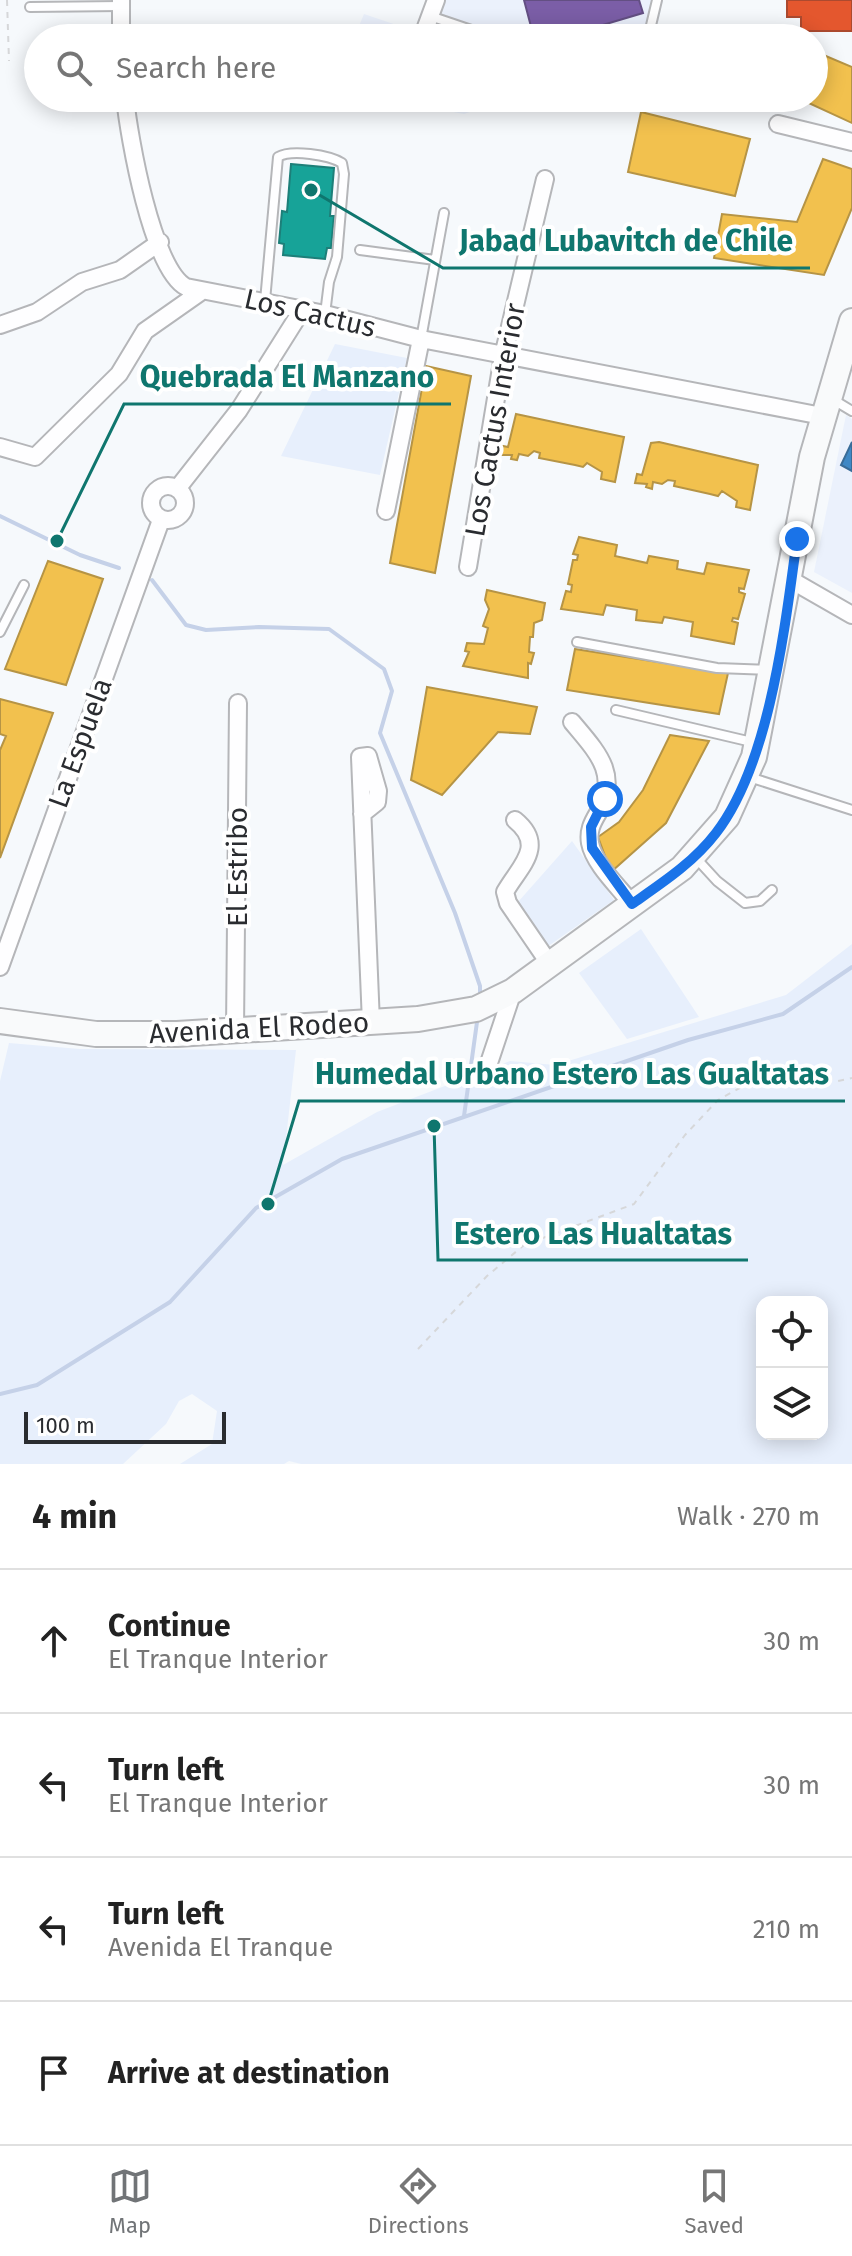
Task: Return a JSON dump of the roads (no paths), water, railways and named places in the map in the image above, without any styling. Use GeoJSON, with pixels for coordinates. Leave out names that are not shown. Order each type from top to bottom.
{"type":"FeatureCollection","features":[{"type":"Feature","properties":{"kind":"street"},"geometry":{"type":"LineString","coordinates":[[121,3],[121,24]]}},
{"type":"Feature","properties":{"kind":"street","name":"Los Cactus"},"geometry":{"type":"LineString","coordinates":[[127,112],[136,174],[176,281],[202,291],[265,301],[503,356],[825,406]]}},
{"type":"Feature","properties":{"kind":"street"},"geometry":{"type":"LineString","coordinates":[[778,124],[852,142]]}},
{"type":"Feature","properties":{"kind":"street","name":"Los Cactus Interior"},"geometry":{"type":"LineString","coordinates":[[468,567],[503,356],[545,179]]}},
{"type":"Feature","properties":{"kind":"street"},"geometry":{"type":"LineString","coordinates":[[0,325],[37,312],[82,282],[120,270],[160,242]]}},
{"type":"Feature","properties":{"kind":"street"},"geometry":{"type":"LineString","coordinates":[[0,447],[35,457],[119,374],[145,331],[202,291]]}},
{"type":"Feature","properties":{"kind":"street"},"geometry":{"type":"LineString","coordinates":[[177,489],[239,410],[302,310]]}},
{"type":"Feature","properties":{"kind":"street","name":"Avenida El Rodeo"},"geometry":{"type":"LineString","coordinates":[[0,1021],[106,1034],[235,1031],[371,1023],[476,1009],[513,991],[695,856],[721,826],[748,777],[774,670],[804,498],[825,406],[851,327]]}},
{"type":"Feature","properties":{"kind":"street"},"geometry":{"type":"LineString","coordinates":[[386,511],[421,339]]}},
{"type":"Feature","properties":{"kind":"street"},"geometry":{"type":"LineString","coordinates":[[163,486],[177,489],[185,501],[182,513],[173,520],[161,520],[150,505],[153,493],[163,486]]}},
{"type":"Feature","properties":{"kind":"street","name":"La Espuela"},"geometry":{"type":"LineString","coordinates":[[0,967],[161,520]]}},
{"type":"Feature","properties":{"kind":"street"},"geometry":{"type":"LineString","coordinates":[[791,580],[852,615]]}},
{"type":"Feature","properties":{"kind":"street","name":"El Estribo"},"geometry":{"type":"LineString","coordinates":[[235,1031],[238,703]]}},
{"type":"Feature","properties":{"kind":"street"},"geometry":{"type":"LineString","coordinates":[[572,722],[602,757],[608,772],[605,799],[591,827],[592,848],[632,904]]}},
{"type":"Feature","properties":{"kind":"street"},"geometry":{"type":"LineString","coordinates":[[362,814],[371,1023]]}},
{"type":"Feature","properties":{"kind":"street"},"geometry":{"type":"LineString","coordinates":[[515,820],[526,829],[529,841],[522,870],[505,892],[508,903],[549,963]]}},
{"type":"Feature","properties":{"kind":"street"},"geometry":{"type":"LineString","coordinates":[[489,1063],[513,991]]}},
{"type":"Feature","properties":{"kind":"lane"},"geometry":{"type":"LineString","coordinates":[[651,24],[657,0]]}},
{"type":"Feature","properties":{"kind":"lane"},"geometry":{"type":"LineString","coordinates":[[30,7],[121,3]]}},
{"type":"Feature","properties":{"kind":"lane"},"geometry":{"type":"LineString","coordinates":[[431,14],[458,24]]}},
{"type":"Feature","properties":{"kind":"lane"},"geometry":{"type":"LineString","coordinates":[[265,301],[278,157],[286,153],[333,158],[342,163],[344,174],[337,257],[329,282],[325,314]]}},
{"type":"Feature","properties":{"kind":"lane"},"geometry":{"type":"LineString","coordinates":[[421,339],[444,213]]}},
{"type":"Feature","properties":{"kind":"lane"},"geometry":{"type":"LineString","coordinates":[[360,250],[435,260]]}},
{"type":"Feature","properties":{"kind":"lane"},"geometry":{"type":"LineString","coordinates":[[825,406],[852,411]]}},
{"type":"Feature","properties":{"kind":"lane"},"geometry":{"type":"LineString","coordinates":[[0,632],[24,585]]}},
{"type":"Feature","properties":{"kind":"lane"},"geometry":{"type":"LineString","coordinates":[[577,642],[717,668],[774,670]]}},
{"type":"Feature","properties":{"kind":"lane"},"geometry":{"type":"LineString","coordinates":[[616,710],[758,743]]}},
{"type":"Feature","properties":{"kind":"lane"},"geometry":{"type":"LineString","coordinates":[[748,777],[852,810]]}},
{"type":"Feature","properties":{"kind":"lane"},"geometry":{"type":"LineString","coordinates":[[695,856],[717,881],[745,903],[760,901],[772,890]]}},
{"type":"Feature","properties":{"kind":"waterway"},"geometry":{"type":"LineString","coordinates":[[0,516],[80,555],[119,568]]}},
{"type":"Feature","properties":{"kind":"waterway"},"geometry":{"type":"LineString","coordinates":[[152,580],[186,625],[206,630],[259,627],[329,629],[384,669],[392,691],[380,733],[455,913],[480,986],[480,995]]}},
{"type":"Feature","properties":{"kind":"waterway"},"geometry":{"type":"LineString","coordinates":[[0,1394],[37,1385],[170,1302],[256,1208],[342,1159],[688,1040],[783,1014],[852,967]]}},
{"type":"Feature","properties":{"kind":"waterway"},"geometry":{"type":"LineString","coordinates":[[464,1116],[477,1022]]}},
{"type":"Feature","properties":{"kind":"place","name":"Jabad Lubavitch de Chile"},"geometry":{"type":"Point","coordinates":[311,190]}},
{"type":"Feature","properties":{"kind":"place","name":"Quebrada El Manzano"},"geometry":{"type":"Point","coordinates":[57,541]}},
{"type":"Feature","properties":{"kind":"place","name":"Estero Las Hualtatas"},"geometry":{"type":"Point","coordinates":[434,1126]}},
{"type":"Feature","properties":{"kind":"place","name":"Humedal Urbano Estero Las Gualtatas"},"geometry":{"type":"Point","coordinates":[268,1204]}}]}
